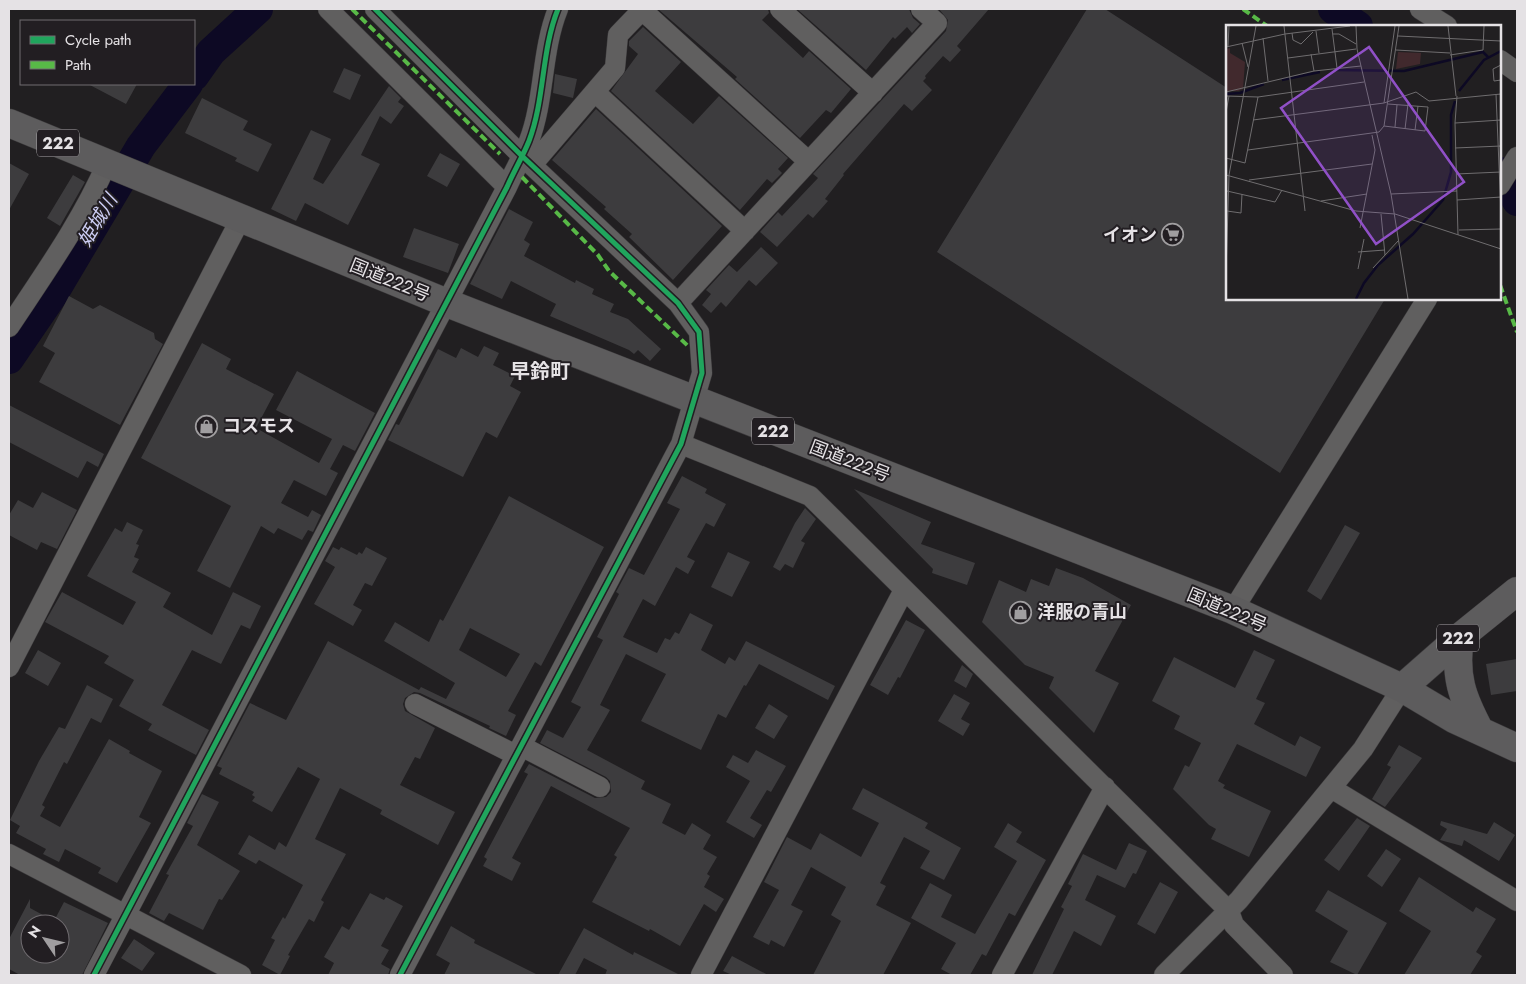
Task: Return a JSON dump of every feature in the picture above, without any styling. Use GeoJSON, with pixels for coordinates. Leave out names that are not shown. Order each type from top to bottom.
{"type":"FeatureCollection","features":[{"type":"Feature","properties":{"kind":"highway","name":"国道222号"},"geometry":{"type":"LineString","coordinates":[[9,123],[446,303],[1233,610],[1402,688],[1480,731],[1517,748]]}},
{"type":"Feature","properties":{"kind":"highway","name":"222"},"geometry":{"type":"LineString","coordinates":[[1402,688],[1460,637],[1517,591]]}},
{"type":"Feature","properties":{"kind":"highway"},"geometry":{"type":"LineString","coordinates":[[1460,637],[1457,656],[1458,678],[1466,704],[1480,731]]}},
{"type":"Feature","properties":{"kind":"street"},"geometry":{"type":"LineString","coordinates":[[328,9],[508,187]]}},
{"type":"Feature","properties":{"kind":"street"},"geometry":{"type":"LineString","coordinates":[[374,9],[526,160],[678,303],[698,332],[702,373],[681,444],[400,975]]}},
{"type":"Feature","properties":{"kind":"street"},"geometry":{"type":"LineString","coordinates":[[526,160],[544,75],[546,48],[558,9]]}},
{"type":"Feature","properties":{"kind":"street"},"geometry":{"type":"LineString","coordinates":[[94,975],[508,187],[526,160],[595,92],[615,68],[618,35],[643,9],[808,161]]}},
{"type":"Feature","properties":{"kind":"street"},"geometry":{"type":"LineString","coordinates":[[780,9],[873,93]]}},
{"type":"Feature","properties":{"kind":"street"},"geometry":{"type":"LineString","coordinates":[[678,303],[937,23],[921,9]]}},
{"type":"Feature","properties":{"kind":"street"},"geometry":{"type":"LineString","coordinates":[[1422,9],[1446,25]]}},
{"type":"Feature","properties":{"kind":"street"},"geometry":{"type":"LineString","coordinates":[[1501,61],[1517,72]]}},
{"type":"Feature","properties":{"kind":"street"},"geometry":{"type":"LineString","coordinates":[[595,92],[745,231]]}},
{"type":"Feature","properties":{"kind":"street"},"geometry":{"type":"LineString","coordinates":[[1501,183],[1517,157]]}},
{"type":"Feature","properties":{"kind":"street"},"geometry":{"type":"LineString","coordinates":[[9,326],[52,262],[88,203],[107,163]]}},
{"type":"Feature","properties":{"kind":"street"},"geometry":{"type":"LineString","coordinates":[[9,667],[241,218]]}},
{"type":"Feature","properties":{"kind":"street"},"geometry":{"type":"LineString","coordinates":[[1233,610],[1426,300]]}},
{"type":"Feature","properties":{"kind":"street"},"geometry":{"type":"LineString","coordinates":[[681,444],[810,496],[1229,911],[1234,925],[1283,975]]}},
{"type":"Feature","properties":{"kind":"street"},"geometry":{"type":"LineString","coordinates":[[701,975],[904,590]]}},
{"type":"Feature","properties":{"kind":"street"},"geometry":{"type":"LineString","coordinates":[[1164,975],[1229,911],[1331,788],[1363,749],[1402,688]]}},
{"type":"Feature","properties":{"kind":"street"},"geometry":{"type":"LineString","coordinates":[[415,704],[600,787]]}},
{"type":"Feature","properties":{"kind":"street"},"geometry":{"type":"LineString","coordinates":[[1002,975],[1105,787]]}},
{"type":"Feature","properties":{"kind":"street"},"geometry":{"type":"LineString","coordinates":[[1331,788],[1517,901]]}},
{"type":"Feature","properties":{"kind":"street"},"geometry":{"type":"LineString","coordinates":[[9,854],[241,975]]}},
{"type":"Feature","properties":{"kind":"building"},"geometry":{"type":"Polygon","coordinates":[[[658,9],[768,9],[769,13],[762,20],[803,58],[809,51],[851,89],[831,113],[826,110],[800,138],[735,79],[737,77],[658,9]]]}},
{"type":"Feature","properties":{"kind":"building"},"geometry":{"type":"Polygon","coordinates":[[[797,9],[909,9],[913,18],[920,24],[912,33],[907,27],[895,39],[893,37],[866,70],[797,9]]]}},
{"type":"Feature","properties":{"kind":"building"},"geometry":{"type":"Polygon","coordinates":[[[939,9],[989,9],[957,46],[961,50],[950,62],[943,56],[925,76],[926,78],[923,81],[932,90],[912,111],[904,104],[843,174],[825,199],[828,201],[813,218],[808,214],[777,247],[760,232],[778,212],[782,216],[818,178],[813,174],[946,31],[948,20],[939,9]]]}},
{"type":"Feature","properties":{"kind":"building"},"geometry":{"type":"Polygon","coordinates":[[[1087,9],[1105,9],[1226,87],[1226,300],[1384,300],[1280,473],[937,252],[1087,9]]]}},
{"type":"Feature","properties":{"kind":"building"},"geometry":{"type":"Polygon","coordinates":[[[643,27],[681,62],[655,91],[693,124],[719,96],[788,158],[778,169],[782,173],[772,183],[767,179],[740,210],[611,91],[638,54],[629,46],[629,41],[643,27]]]}},
{"type":"Feature","properties":{"kind":"building"},"geometry":{"type":"Polygon","coordinates":[[[344,68],[361,75],[350,100],[333,92],[344,68]]]}},
{"type":"Feature","properties":{"kind":"building"},"geometry":{"type":"Polygon","coordinates":[[[555,74],[577,79],[573,98],[553,93],[555,74]]]}},
{"type":"Feature","properties":{"kind":"building"},"geometry":{"type":"Polygon","coordinates":[[[90,85],[136,85],[126,104],[90,85]]]}},
{"type":"Feature","properties":{"kind":"building"},"geometry":{"type":"Polygon","coordinates":[[[389,86],[401,98],[398,102],[404,106],[391,124],[380,116],[361,155],[380,164],[348,225],[305,203],[296,221],[271,209],[311,130],[331,139],[313,179],[323,184],[389,86]]]}},
{"type":"Feature","properties":{"kind":"building"},"geometry":{"type":"Polygon","coordinates":[[[202,98],[248,121],[243,130],[272,144],[258,172],[235,161],[237,158],[185,133],[202,98]]]}},
{"type":"Feature","properties":{"kind":"building"},"geometry":{"type":"Polygon","coordinates":[[[596,109],[722,226],[673,280],[629,237],[632,234],[604,209],[606,207],[552,160],[596,109]]]}},
{"type":"Feature","properties":{"kind":"building"},"geometry":{"type":"Polygon","coordinates":[[[440,153],[460,164],[447,187],[427,176],[440,153]]]}},
{"type":"Feature","properties":{"kind":"building"},"geometry":{"type":"Polygon","coordinates":[[[9,163],[29,174],[9,210],[9,163]]]}},
{"type":"Feature","properties":{"kind":"building"},"geometry":{"type":"Polygon","coordinates":[[[73,175],[85,182],[60,226],[47,218],[73,175]]]}},
{"type":"Feature","properties":{"kind":"building"},"geometry":{"type":"Polygon","coordinates":[[[509,209],[533,222],[524,240],[530,244],[524,256],[575,283],[576,280],[594,289],[592,294],[614,304],[610,312],[628,319],[661,349],[650,361],[638,350],[634,354],[629,350],[550,316],[556,304],[511,281],[502,299],[470,284],[509,209]]]}},
{"type":"Feature","properties":{"kind":"building"},"geometry":{"type":"Polygon","coordinates":[[[414,228],[459,244],[448,273],[403,257],[414,228]]]}},
{"type":"Feature","properties":{"kind":"building"},"geometry":{"type":"Polygon","coordinates":[[[761,247],[778,263],[756,286],[749,280],[726,307],[721,302],[711,313],[702,305],[711,294],[706,290],[729,265],[737,272],[761,247]]]}},
{"type":"Feature","properties":{"kind":"building"},"geometry":{"type":"Polygon","coordinates":[[[69,296],[93,309],[100,305],[154,333],[155,339],[163,344],[120,425],[39,382],[55,353],[43,346],[69,296]]]}},
{"type":"Feature","properties":{"kind":"building"},"geometry":{"type":"Polygon","coordinates":[[[202,343],[231,359],[226,369],[274,394],[256,428],[319,463],[332,439],[276,410],[297,371],[375,413],[355,451],[343,445],[330,469],[338,473],[326,496],[294,480],[281,503],[308,517],[312,510],[321,515],[313,532],[308,530],[302,540],[278,528],[274,534],[261,526],[230,588],[197,571],[231,506],[141,458],[202,343]]]}},
{"type":"Feature","properties":{"kind":"building"},"geometry":{"type":"Polygon","coordinates":[[[484,346],[499,353],[493,365],[515,376],[510,386],[521,392],[497,438],[486,432],[463,477],[388,440],[396,424],[399,425],[438,349],[456,358],[461,348],[478,357],[484,346]]]}},
{"type":"Feature","properties":{"kind":"building"},"geometry":{"type":"Polygon","coordinates":[[[9,405],[104,454],[98,467],[87,461],[78,478],[9,442],[9,405]]]}},
{"type":"Feature","properties":{"kind":"building"},"geometry":{"type":"Polygon","coordinates":[[[682,476],[707,489],[705,493],[726,504],[714,527],[706,523],[687,557],[695,561],[688,574],[676,567],[655,606],[643,599],[623,637],[657,653],[665,638],[670,640],[675,632],[679,634],[690,613],[713,625],[701,650],[725,664],[729,657],[735,661],[746,641],[835,686],[828,700],[759,664],[746,686],[744,685],[726,718],[718,714],[701,750],[641,721],[666,674],[626,654],[600,705],[610,710],[587,750],[645,781],[641,789],[671,804],[662,823],[685,835],[692,823],[711,835],[703,849],[717,857],[707,874],[710,876],[704,887],[724,899],[716,912],[704,904],[680,946],[650,929],[649,931],[592,902],[617,857],[614,855],[630,828],[551,786],[512,858],[521,863],[512,881],[483,866],[487,859],[484,857],[528,774],[524,772],[529,764],[595,798],[606,797],[611,792],[610,781],[606,777],[540,743],[547,730],[563,738],[581,707],[571,702],[603,640],[597,637],[619,594],[616,592],[629,568],[644,575],[680,509],[667,503],[682,476]]]}},
{"type":"Feature","properties":{"kind":"building"},"geometry":{"type":"Polygon","coordinates":[[[854,489],[931,522],[921,544],[975,563],[967,585],[932,573],[933,569],[854,489]]]}},
{"type":"Feature","properties":{"kind":"building"},"geometry":{"type":"Polygon","coordinates":[[[42,492],[77,510],[57,549],[41,542],[37,550],[9,535],[9,515],[18,500],[33,508],[42,492]]]}},
{"type":"Feature","properties":{"kind":"building"},"geometry":{"type":"Polygon","coordinates":[[[509,496],[604,547],[541,666],[535,662],[508,711],[516,715],[506,736],[489,728],[490,726],[420,693],[414,692],[405,698],[403,704],[405,711],[435,728],[420,759],[415,757],[400,785],[455,812],[438,845],[380,814],[382,810],[340,788],[315,839],[346,854],[321,900],[324,902],[314,922],[309,919],[288,955],[290,956],[280,975],[262,965],[275,940],[271,938],[283,917],[285,919],[303,885],[259,860],[256,864],[238,854],[249,835],[275,850],[279,842],[286,847],[320,779],[298,767],[272,812],[252,801],[255,797],[252,795],[254,792],[219,774],[222,768],[217,766],[250,703],[286,720],[328,641],[419,690],[421,687],[446,699],[455,683],[384,641],[395,622],[429,642],[440,619],[443,621],[509,496]],[[470,628],[459,650],[506,677],[520,654],[470,628]]]}},
{"type":"Feature","properties":{"kind":"building"},"geometry":{"type":"Polygon","coordinates":[[[805,508],[816,519],[801,541],[805,543],[793,568],[785,564],[780,571],[773,567],[795,523],[805,508]]]}},
{"type":"Feature","properties":{"kind":"building"},"geometry":{"type":"Polygon","coordinates":[[[127,522],[143,530],[136,544],[139,545],[134,557],[139,559],[132,572],[171,593],[163,607],[212,635],[233,592],[261,606],[250,629],[241,625],[221,664],[192,650],[162,705],[209,730],[196,755],[148,730],[152,724],[119,706],[134,680],[104,663],[109,656],[45,622],[62,592],[123,625],[136,602],[87,576],[115,528],[122,532],[127,522]]]}},
{"type":"Feature","properties":{"kind":"building"},"geometry":{"type":"Polygon","coordinates":[[[1345,525],[1360,533],[1321,600],[1307,591],[1345,525]]]}},
{"type":"Feature","properties":{"kind":"building"},"geometry":{"type":"Polygon","coordinates":[[[333,547],[339,550],[341,547],[357,555],[359,552],[362,554],[366,547],[387,558],[372,586],[365,583],[353,605],[362,610],[353,626],[314,604],[335,567],[325,561],[333,547]]]}},
{"type":"Feature","properties":{"kind":"building"},"geometry":{"type":"Polygon","coordinates":[[[728,552],[750,562],[732,597],[711,587],[728,552]]]}},
{"type":"Feature","properties":{"kind":"building"},"geometry":{"type":"Polygon","coordinates":[[[1056,568],[1083,578],[1131,605],[1095,671],[1119,683],[1094,733],[1049,688],[1054,677],[1025,665],[982,622],[999,580],[1026,592],[1031,579],[1049,586],[1056,568]]]}},
{"type":"Feature","properties":{"kind":"building"},"geometry":{"type":"Polygon","coordinates":[[[906,620],[925,630],[900,678],[898,677],[888,695],[870,685],[906,620]]]}},
{"type":"Feature","properties":{"kind":"building"},"geometry":{"type":"Polygon","coordinates":[[[38,650],[61,663],[48,686],[25,673],[38,650]]]}},
{"type":"Feature","properties":{"kind":"building"},"geometry":{"type":"Polygon","coordinates":[[[1254,650],[1275,660],[1256,699],[1265,703],[1254,724],[1295,746],[1300,736],[1321,747],[1306,777],[1237,744],[1218,781],[1225,785],[1223,788],[1271,811],[1249,857],[1211,839],[1216,829],[1209,825],[1173,789],[1185,765],[1189,767],[1201,743],[1174,729],[1180,716],[1152,701],[1174,657],[1235,688],[1254,650]]]}},
{"type":"Feature","properties":{"kind":"building"},"geometry":{"type":"Polygon","coordinates":[[[1517,659],[1517,691],[1491,695],[1486,664],[1517,659]]]}},
{"type":"Feature","properties":{"kind":"building"},"geometry":{"type":"Polygon","coordinates":[[[962,665],[973,674],[966,688],[954,681],[962,665]]]}},
{"type":"Feature","properties":{"kind":"building"},"geometry":{"type":"Polygon","coordinates":[[[87,685],[113,699],[101,723],[91,718],[67,764],[64,762],[42,805],[45,807],[40,816],[60,827],[109,739],[130,751],[129,753],[162,771],[139,817],[151,823],[117,883],[98,873],[101,868],[65,849],[59,862],[43,854],[46,849],[16,833],[20,826],[10,820],[39,761],[59,727],[65,729],[87,685]]]}},
{"type":"Feature","properties":{"kind":"building"},"geometry":{"type":"Polygon","coordinates":[[[954,694],[970,703],[961,719],[970,724],[963,736],[938,721],[954,694]]]}},
{"type":"Feature","properties":{"kind":"building"},"geometry":{"type":"Polygon","coordinates":[[[769,704],[788,716],[774,739],[755,728],[769,704]]]}},
{"type":"Feature","properties":{"kind":"building"},"geometry":{"type":"Polygon","coordinates":[[[1399,745],[1422,758],[1385,807],[1372,799],[1391,767],[1387,765],[1399,745]]]}},
{"type":"Feature","properties":{"kind":"building"},"geometry":{"type":"Polygon","coordinates":[[[756,750],[786,766],[771,792],[767,790],[750,818],[762,825],[754,838],[726,822],[750,781],[726,767],[733,755],[748,763],[756,750]]]}},
{"type":"Feature","properties":{"kind":"building"},"geometry":{"type":"Polygon","coordinates":[[[863,788],[928,823],[925,828],[961,848],[944,880],[920,868],[930,851],[904,837],[880,883],[886,886],[876,905],[911,923],[883,975],[813,975],[841,921],[831,915],[846,887],[811,867],[791,905],[803,911],[784,947],[771,940],[769,945],[753,937],[779,890],[764,882],[787,837],[811,850],[820,833],[861,857],[879,823],[852,809],[863,788]]]}},
{"type":"Feature","properties":{"kind":"building"},"geometry":{"type":"Polygon","coordinates":[[[202,794],[219,802],[197,845],[240,871],[222,900],[219,899],[203,930],[169,913],[164,921],[149,913],[169,875],[166,874],[193,826],[187,823],[202,794]]]}},
{"type":"Feature","properties":{"kind":"building"},"geometry":{"type":"Polygon","coordinates":[[[1357,818],[1370,826],[1339,871],[1324,860],[1357,818]]]}},
{"type":"Feature","properties":{"kind":"building"},"geometry":{"type":"Polygon","coordinates":[[[1441,821],[1487,834],[1494,822],[1515,835],[1499,861],[1464,840],[1462,846],[1440,840],[1447,829],[1440,825],[1441,821]]]}},
{"type":"Feature","properties":{"kind":"building"},"geometry":{"type":"Polygon","coordinates":[[[1008,823],[1022,832],[1016,842],[1046,860],[1015,916],[1009,913],[986,956],[982,954],[970,975],[952,975],[941,969],[956,943],[911,918],[930,883],[952,895],[941,917],[975,934],[1017,861],[994,847],[1008,823]]]}},
{"type":"Feature","properties":{"kind":"building"},"geometry":{"type":"Polygon","coordinates":[[[1129,843],[1147,851],[1136,874],[1133,873],[1125,888],[1097,875],[1085,900],[1116,916],[1101,946],[1074,931],[1052,975],[1032,975],[1064,909],[1061,907],[1072,886],[1068,884],[1083,854],[1116,870],[1129,843]]]}},
{"type":"Feature","properties":{"kind":"building"},"geometry":{"type":"Polygon","coordinates":[[[1386,849],[1401,859],[1382,887],[1367,876],[1386,849]]]}},
{"type":"Feature","properties":{"kind":"building"},"geometry":{"type":"Polygon","coordinates":[[[1419,877],[1473,912],[1476,907],[1496,919],[1476,952],[1482,956],[1470,975],[1404,975],[1431,931],[1399,911],[1419,877]]]}},
{"type":"Feature","properties":{"kind":"building"},"geometry":{"type":"Polygon","coordinates":[[[1160,882],[1178,892],[1155,934],[1137,924],[1160,882]]]}},
{"type":"Feature","properties":{"kind":"building"},"geometry":{"type":"Polygon","coordinates":[[[1328,890],[1387,923],[1357,975],[1330,962],[1348,931],[1315,911],[1328,890]]]}},
{"type":"Feature","properties":{"kind":"building"},"geometry":{"type":"Polygon","coordinates":[[[370,893],[384,900],[386,897],[403,906],[381,946],[389,950],[381,964],[390,969],[388,975],[328,975],[334,963],[324,957],[342,926],[349,930],[370,893]]]}},
{"type":"Feature","properties":{"kind":"building"},"geometry":{"type":"Polygon","coordinates":[[[30,899],[30,908],[41,914],[22,914],[30,899]]]}},
{"type":"Feature","properties":{"kind":"building"},"geometry":{"type":"Polygon","coordinates":[[[64,902],[108,923],[82,975],[20,975],[9,969],[9,939],[20,918],[20,964],[70,964],[70,914],[58,914],[64,902]]]}},
{"type":"Feature","properties":{"kind":"building"},"geometry":{"type":"Polygon","coordinates":[[[451,926],[475,940],[474,943],[538,975],[444,975],[450,963],[436,955],[451,926]]]}},
{"type":"Feature","properties":{"kind":"building"},"geometry":{"type":"Polygon","coordinates":[[[584,928],[633,955],[634,952],[680,975],[605,975],[607,970],[584,958],[575,975],[558,975],[584,928]]]}},
{"type":"Feature","properties":{"kind":"building"},"geometry":{"type":"Polygon","coordinates":[[[134,939],[155,953],[142,971],[121,958],[134,939]]]}},
{"type":"Feature","properties":{"kind":"building"},"geometry":{"type":"Polygon","coordinates":[[[732,956],[768,975],[732,975],[723,971],[732,956]]]}},
{"type":"Feature","properties":{"kind":"waterway","name":"姫城川"},"geometry":{"type":"LineString","coordinates":[[195,75],[211,52],[258,9]]}},
{"type":"Feature","properties":{"kind":"waterway"},"geometry":{"type":"LineString","coordinates":[[1333,9],[1357,25]]}},
{"type":"Feature","properties":{"kind":"waterway","name":"姫城川"},"geometry":{"type":"LineString","coordinates":[[9,359],[52,296],[141,146],[187,85]]}},
{"type":"Feature","properties":{"kind":"waterway"},"geometry":{"type":"LineString","coordinates":[[1501,174],[1517,201]]}},
{"type":"Feature","properties":{"kind":"marked path"},"geometry":{"type":"LineString","coordinates":[[352,9],[500,154]]}},
{"type":"Feature","properties":{"kind":"marked path"},"geometry":{"type":"LineString","coordinates":[[1243,9],[1266,25]]}},
{"type":"Feature","properties":{"kind":"marked path"},"geometry":{"type":"LineString","coordinates":[[522,177],[598,255],[609,271],[688,346]]}},
{"type":"Feature","properties":{"kind":"marked path"},"geometry":{"type":"LineString","coordinates":[[1501,288],[1517,332]]}},
{"type":"Feature","properties":{"kind":"cycle path"},"geometry":{"type":"LineString","coordinates":[[375,9],[521,155],[678,303],[699,332],[702,373],[681,444],[400,975]]}},
{"type":"Feature","properties":{"kind":"cycle path"},"geometry":{"type":"LineString","coordinates":[[94,975],[524,152],[538,109],[549,41],[558,9]]}},
{"type":"Feature","properties":{"kind":"place","name":"イオン"},"geometry":{"type":"Point","coordinates":[1173,235]}},
{"type":"Feature","properties":{"kind":"place","name":"コスモス"},"geometry":{"type":"Point","coordinates":[207,426]}},
{"type":"Feature","properties":{"kind":"place","name":"洋服の青山"},"geometry":{"type":"Point","coordinates":[1021,612]}},
{"type":"Feature","properties":{"kind":"district","name":"早鈴町"},"geometry":{"type":"Point","coordinates":[540,371]}}]}
